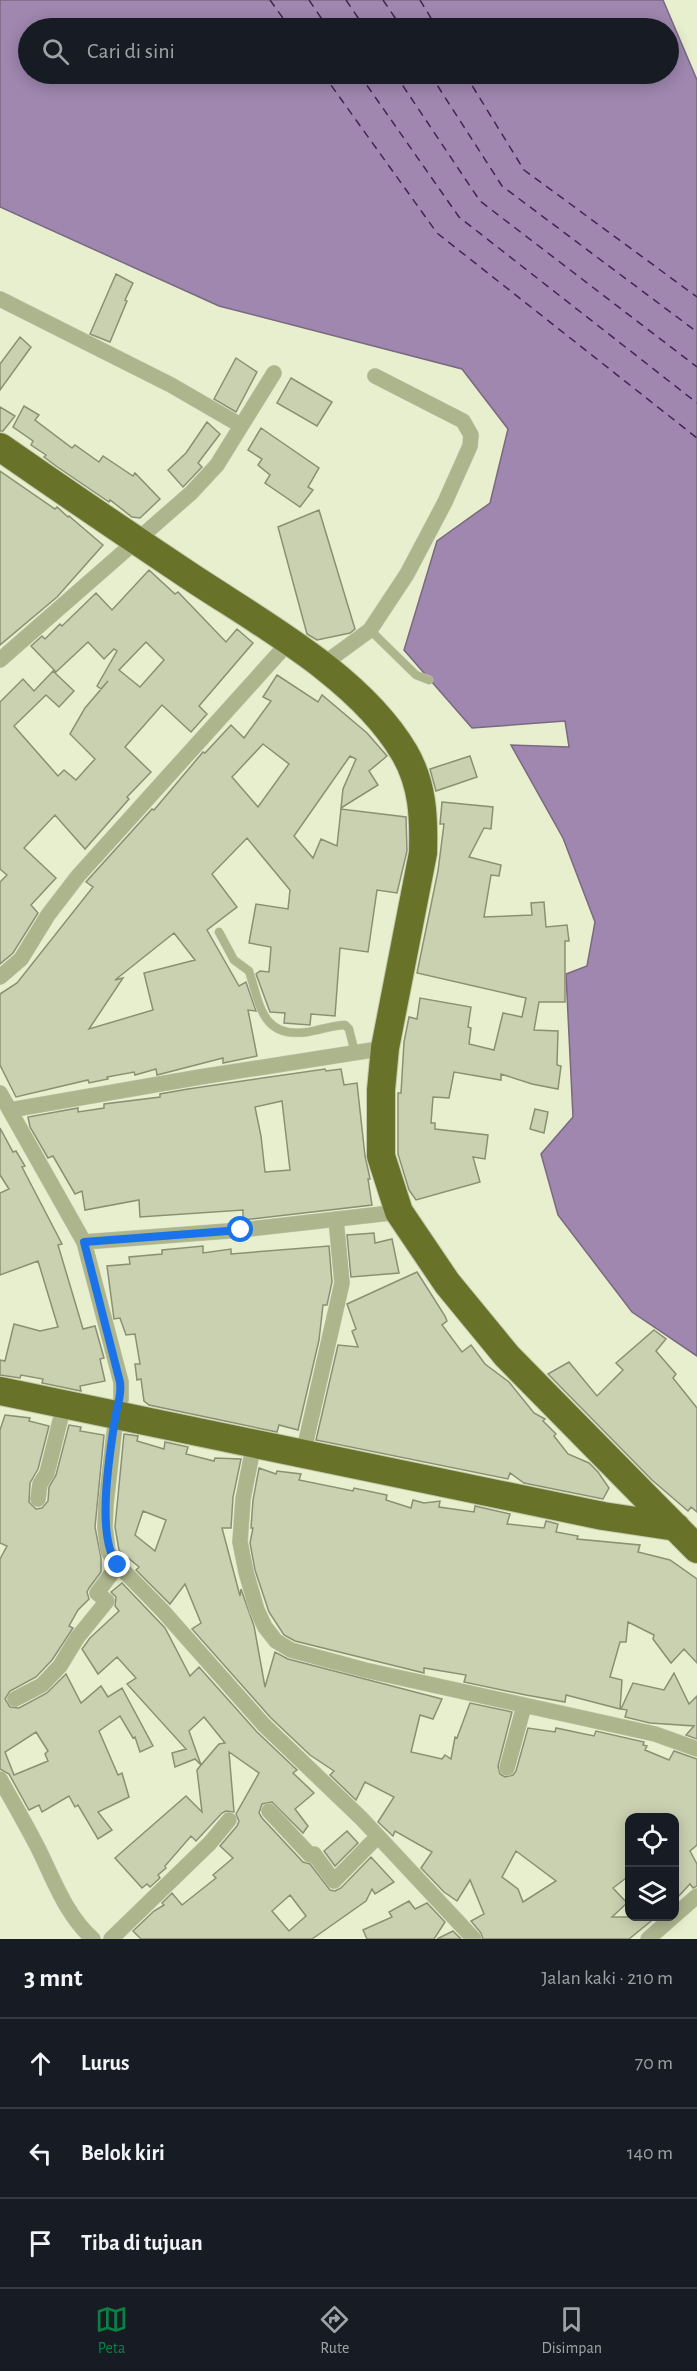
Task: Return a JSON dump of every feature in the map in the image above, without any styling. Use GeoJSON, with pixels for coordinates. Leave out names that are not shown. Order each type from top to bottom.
{"type":"FeatureCollection","features":[{"type":"Feature","properties":{"kind":"highway"},"geometry":{"type":"LineString","coordinates":[[0,447],[137,542],[322,665],[376,714],[404,752],[418,782],[424,821],[423,853],[385,1048],[381,1090],[381,1156],[399,1212],[447,1283],[472,1315],[542,1394],[619,1471],[686,1528],[697,1549]]}},
{"type":"Feature","properties":{"kind":"highway"},"geometry":{"type":"LineString","coordinates":[[0,1391],[603,1516],[686,1528]]}},
{"type":"Feature","properties":{"kind":"highway"},"geometry":{"type":"LineString","coordinates":[[603,1516],[617,1502],[621,1481],[619,1471]]}},
{"type":"Feature","properties":{"kind":"street"},"geometry":{"type":"LineString","coordinates":[[0,299],[171,385],[240,425]]}},
{"type":"Feature","properties":{"kind":"street"},"geometry":{"type":"LineString","coordinates":[[0,660],[191,493],[217,465],[274,374]]}},
{"type":"Feature","properties":{"kind":"street"},"geometry":{"type":"LineString","coordinates":[[322,665],[370,630],[407,574],[446,502],[470,446],[471,435],[464,421],[375,376]]}},
{"type":"Feature","properties":{"kind":"street"},"geometry":{"type":"LineString","coordinates":[[0,977],[21,959],[48,915],[78,876],[289,642]]}},
{"type":"Feature","properties":{"kind":"street"},"geometry":{"type":"LineString","coordinates":[[10,1110],[385,1048]]}},
{"type":"Feature","properties":{"kind":"street"},"geometry":{"type":"LineString","coordinates":[[0,1093],[84,1242],[120,1382],[121,1399],[116,1416],[105,1527],[108,1551],[118,1565],[162,1610],[264,1725],[378,1836],[474,1939]]}},
{"type":"Feature","properties":{"kind":"street"},"geometry":{"type":"LineString","coordinates":[[84,1242],[241,1230],[399,1212]]}},
{"type":"Feature","properties":{"kind":"street"},"geometry":{"type":"LineString","coordinates":[[303,1454],[342,1283],[336,1219]]}},
{"type":"Feature","properties":{"kind":"street"},"geometry":{"type":"LineString","coordinates":[[38,1499],[40,1484],[47,1473],[64,1405]]}},
{"type":"Feature","properties":{"kind":"street"},"geometry":{"type":"LineString","coordinates":[[254,1443],[243,1498],[240,1542],[257,1610],[265,1627],[276,1641],[291,1650],[364,1670],[655,1734],[697,1749]]}},
{"type":"Feature","properties":{"kind":"street"},"geometry":{"type":"LineString","coordinates":[[15,1699],[42,1685],[60,1666],[76,1638],[107,1600],[97,1593],[118,1565]]}},
{"type":"Feature","properties":{"kind":"street"},"geometry":{"type":"LineString","coordinates":[[507,1768],[524,1706]]}},
{"type":"Feature","properties":{"kind":"street"},"geometry":{"type":"LineString","coordinates":[[0,1779],[25,1822],[64,1902],[79,1925],[93,1939]]}},
{"type":"Feature","properties":{"kind":"street"},"geometry":{"type":"LineString","coordinates":[[269,1811],[310,1855],[315,1854],[334,1881],[378,1836]]}},
{"type":"Feature","properties":{"kind":"street"},"geometry":{"type":"LineString","coordinates":[[111,1939],[210,1843],[230,1820]]}},
{"type":"Feature","properties":{"kind":"street"},"geometry":{"type":"LineString","coordinates":[[679,1912],[697,1896]]}},
{"type":"Feature","properties":{"kind":"street"},"geometry":{"type":"LineString","coordinates":[[648,1939],[668,1921]]}},
{"type":"Feature","properties":{"kind":"lane"},"geometry":{"type":"LineString","coordinates":[[370,630],[416,675],[429,680]]}},
{"type":"Feature","properties":{"kind":"lane"},"geometry":{"type":"LineString","coordinates":[[219,932],[234,960],[249,971],[257,1004],[268,1023],[287,1032],[296,1033],[345,1025],[349,1029],[355,1053]]}},
{"type":"Feature","properties":{"kind":"shaded area"},"geometry":{"type":"Polygon","coordinates":[[[0,0],[663,0],[671,18],[18,18],[18,84],[679,84],[679,38],[697,80],[697,1356],[632,1312],[558,1215],[541,1154],[573,1117],[566,974],[587,966],[595,922],[563,838],[511,745],[569,747],[565,721],[472,728],[404,650],[437,541],[490,503],[508,429],[462,369],[219,306],[0,207],[0,0]]]}},
{"type":"Feature","properties":{"kind":"building"},"geometry":{"type":"Polygon","coordinates":[[[116,274],[133,283],[110,342],[90,334],[116,274]]]}},
{"type":"Feature","properties":{"kind":"building"},"geometry":{"type":"Polygon","coordinates":[[[20,337],[31,347],[0,390],[0,364],[20,337]]]}},
{"type":"Feature","properties":{"kind":"building"},"geometry":{"type":"Polygon","coordinates":[[[236,358],[257,372],[236,412],[214,399],[236,358]]]}},
{"type":"Feature","properties":{"kind":"building"},"geometry":{"type":"Polygon","coordinates":[[[291,378],[332,402],[317,426],[277,403],[291,378]]]}},
{"type":"Feature","properties":{"kind":"building"},"geometry":{"type":"Polygon","coordinates":[[[24,406],[39,415],[35,420],[72,448],[75,445],[99,462],[103,456],[133,476],[135,473],[160,499],[140,518],[132,517],[110,500],[109,502],[56,466],[44,457],[46,455],[31,445],[33,441],[13,427],[24,406]]]}},
{"type":"Feature","properties":{"kind":"building"},"geometry":{"type":"Polygon","coordinates":[[[0,407],[15,416],[3,431],[0,431],[0,407]]]}},
{"type":"Feature","properties":{"kind":"building"},"geometry":{"type":"Polygon","coordinates":[[[207,422],[220,434],[198,463],[202,467],[183,487],[168,470],[186,453],[207,422]]]}},
{"type":"Feature","properties":{"kind":"building"},"geometry":{"type":"Polygon","coordinates":[[[261,428],[319,468],[308,487],[313,490],[300,507],[265,483],[270,475],[258,465],[262,459],[248,450],[261,428]]]}},
{"type":"Feature","properties":{"kind":"building"},"geometry":{"type":"Polygon","coordinates":[[[0,471],[55,509],[57,507],[103,545],[57,597],[0,645],[0,471]]]}},
{"type":"Feature","properties":{"kind":"building"},"geometry":{"type":"Polygon","coordinates":[[[319,510],[355,629],[350,633],[317,640],[307,634],[278,527],[319,510]]]}},
{"type":"Feature","properties":{"kind":"building"},"geometry":{"type":"Polygon","coordinates":[[[149,570],[175,594],[178,592],[226,642],[237,629],[253,643],[199,706],[207,714],[191,732],[162,705],[125,747],[151,772],[127,797],[129,799],[85,849],[55,815],[24,848],[56,878],[31,905],[38,913],[13,953],[0,964],[0,882],[7,875],[0,869],[0,702],[23,679],[34,691],[53,671],[74,691],[59,707],[46,695],[14,726],[58,776],[64,770],[76,780],[95,759],[70,734],[85,708],[108,681],[101,689],[97,686],[117,651],[114,649],[104,659],[88,642],[56,672],[31,646],[42,636],[45,639],[60,624],[62,626],[96,593],[112,610],[149,570]],[[146,642],[119,670],[140,687],[164,660],[146,642]]]}},
{"type":"Feature","properties":{"kind":"building"},"geometry":{"type":"Polygon","coordinates":[[[277,675],[318,702],[322,695],[367,733],[387,756],[369,771],[378,785],[341,808],[343,789],[356,759],[350,756],[294,836],[313,858],[321,839],[337,846],[341,809],[406,817],[407,851],[397,893],[377,890],[368,952],[340,948],[335,1016],[311,1014],[310,1025],[284,1023],[285,1013],[270,1012],[256,974],[260,971],[269,972],[271,947],[249,943],[256,904],[288,909],[290,890],[247,838],[212,874],[237,907],[207,930],[239,986],[246,982],[256,1011],[248,1010],[257,1056],[223,1063],[223,1058],[157,1075],[156,1069],[135,1075],[134,1072],[16,1097],[0,1065],[0,994],[17,983],[93,887],[86,882],[152,809],[154,810],[203,752],[205,753],[231,725],[244,738],[271,701],[263,697],[277,675]],[[263,744],[232,777],[258,807],[289,764],[263,744]],[[174,933],[115,980],[123,978],[89,1029],[153,1010],[144,973],[195,960],[174,933]]]}},
{"type":"Feature","properties":{"kind":"building"},"geometry":{"type":"Polygon","coordinates":[[[470,756],[477,777],[436,791],[430,769],[470,756]]]}},
{"type":"Feature","properties":{"kind":"building"},"geometry":{"type":"Polygon","coordinates":[[[442,802],[493,807],[491,829],[484,828],[469,857],[501,865],[499,876],[491,875],[484,917],[532,915],[531,903],[544,902],[546,927],[567,925],[569,941],[565,941],[565,1002],[539,1002],[534,1030],[558,1031],[557,1065],[561,1066],[558,1089],[501,1074],[501,1080],[454,1072],[449,1098],[433,1097],[431,1123],[435,1123],[435,1129],[488,1135],[485,1159],[473,1157],[480,1182],[416,1200],[409,1190],[398,1154],[398,1093],[401,1093],[404,1042],[409,1017],[417,1019],[420,998],[471,1007],[468,1027],[471,1028],[469,1044],[494,1050],[503,1013],[522,1017],[526,998],[417,973],[438,871],[444,824],[440,824],[442,802]]]}},
{"type":"Feature","properties":{"kind":"building"},"geometry":{"type":"Polygon","coordinates":[[[325,1069],[326,1071],[341,1069],[344,1085],[357,1083],[372,1205],[243,1220],[243,1210],[140,1217],[139,1200],[85,1210],[82,1191],[75,1194],[53,1156],[48,1158],[30,1127],[28,1117],[78,1108],[78,1112],[104,1108],[104,1104],[160,1097],[160,1094],[325,1069]],[[282,1101],[255,1107],[265,1172],[290,1170],[282,1101]]]}},
{"type":"Feature","properties":{"kind":"building"},"geometry":{"type":"Polygon","coordinates":[[[535,1109],[548,1112],[544,1133],[530,1129],[535,1109]]]}},
{"type":"Feature","properties":{"kind":"building"},"geometry":{"type":"Polygon","coordinates":[[[0,1128],[13,1152],[16,1151],[25,1166],[22,1167],[62,1244],[58,1245],[83,1329],[95,1326],[104,1358],[100,1359],[105,1381],[80,1386],[81,1391],[42,1383],[43,1379],[21,1375],[20,1378],[0,1375],[0,1360],[5,1361],[14,1324],[40,1331],[58,1327],[38,1261],[0,1275],[0,1193],[9,1189],[0,1175],[0,1128]]]}},
{"type":"Feature","properties":{"kind":"building"},"geometry":{"type":"Polygon","coordinates":[[[374,1233],[375,1243],[392,1239],[399,1273],[351,1277],[347,1235],[374,1233]]]}},
{"type":"Feature","properties":{"kind":"building"},"geometry":{"type":"Polygon","coordinates":[[[203,1246],[203,1253],[231,1249],[231,1254],[329,1246],[332,1282],[327,1305],[323,1305],[319,1340],[298,1430],[279,1425],[277,1432],[149,1405],[144,1401],[141,1379],[137,1380],[135,1364],[140,1364],[135,1334],[126,1335],[120,1318],[114,1319],[107,1266],[130,1264],[129,1257],[162,1254],[162,1250],[203,1246]]]}},
{"type":"Feature","properties":{"kind":"building"},"geometry":{"type":"Polygon","coordinates":[[[417,1272],[445,1316],[447,1321],[442,1325],[462,1352],[471,1345],[485,1364],[509,1382],[534,1413],[545,1419],[543,1421],[556,1434],[554,1436],[568,1454],[589,1463],[598,1472],[609,1488],[603,1499],[524,1483],[510,1473],[508,1479],[316,1440],[338,1345],[358,1347],[352,1331],[356,1329],[347,1304],[417,1272]]]}},
{"type":"Feature","properties":{"kind":"building"},"geometry":{"type":"Polygon","coordinates":[[[654,1330],[666,1339],[656,1351],[676,1374],[673,1378],[697,1408],[697,1512],[691,1507],[688,1511],[652,1480],[548,1374],[569,1362],[597,1396],[623,1370],[616,1363],[654,1330]]]}},
{"type":"Feature","properties":{"kind":"building"},"geometry":{"type":"Polygon","coordinates":[[[5,1415],[30,1418],[29,1421],[49,1426],[38,1469],[30,1483],[29,1502],[36,1509],[42,1508],[48,1501],[49,1487],[56,1475],[69,1425],[81,1427],[80,1431],[104,1435],[95,1527],[101,1558],[101,1572],[87,1592],[89,1599],[78,1610],[69,1626],[73,1628],[52,1660],[36,1677],[10,1691],[5,1699],[10,1707],[19,1708],[47,1693],[66,1674],[81,1703],[101,1686],[108,1697],[122,1688],[153,1746],[140,1752],[135,1737],[133,1738],[120,1716],[99,1731],[118,1775],[122,1773],[129,1797],[98,1812],[112,1830],[98,1839],[78,1805],[75,1807],[69,1796],[42,1812],[39,1805],[29,1810],[9,1774],[0,1769],[0,1559],[7,1546],[0,1543],[0,1430],[5,1415]],[[36,1732],[5,1752],[14,1775],[48,1761],[45,1754],[48,1751],[36,1732]]]}},
{"type":"Feature","properties":{"kind":"building"},"geometry":{"type":"Polygon","coordinates":[[[124,1434],[138,1436],[137,1441],[164,1449],[165,1442],[188,1447],[186,1454],[214,1461],[215,1458],[241,1459],[233,1497],[231,1528],[222,1528],[240,1596],[241,1589],[254,1626],[265,1687],[275,1652],[288,1659],[442,1699],[433,1719],[420,1715],[411,1752],[442,1759],[445,1755],[451,1759],[455,1737],[457,1738],[470,1703],[512,1712],[498,1766],[500,1774],[505,1777],[513,1775],[516,1771],[528,1728],[555,1732],[556,1728],[594,1736],[596,1731],[644,1742],[643,1745],[647,1746],[645,1750],[669,1760],[674,1751],[697,1759],[697,1845],[690,1851],[697,1864],[697,1886],[693,1888],[690,1884],[679,1896],[679,1813],[625,1813],[625,1879],[613,1888],[625,1901],[625,1905],[612,1917],[625,1917],[625,1921],[651,1921],[629,1939],[483,1939],[471,1921],[484,1914],[470,1880],[457,1901],[444,1892],[421,1868],[432,1852],[395,1831],[393,1836],[378,1822],[394,1797],[365,1782],[356,1800],[330,1775],[334,1771],[310,1755],[271,1718],[192,1629],[201,1623],[185,1584],[170,1604],[136,1570],[139,1567],[119,1550],[115,1527],[124,1434]],[[143,1511],[135,1535],[155,1551],[166,1520],[143,1511]],[[516,1851],[502,1877],[518,1889],[523,1902],[556,1881],[516,1851]]]}},
{"type":"Feature","properties":{"kind":"building"},"geometry":{"type":"Polygon","coordinates":[[[259,1468],[276,1474],[277,1471],[301,1474],[299,1480],[387,1495],[386,1500],[411,1508],[413,1500],[424,1503],[440,1501],[439,1507],[474,1512],[475,1506],[510,1514],[507,1524],[544,1528],[546,1521],[558,1524],[556,1532],[578,1536],[577,1539],[640,1545],[638,1552],[670,1560],[697,1579],[697,1663],[684,1649],[671,1663],[653,1639],[654,1635],[628,1622],[626,1642],[620,1642],[610,1677],[622,1680],[620,1709],[566,1695],[565,1702],[526,1695],[464,1682],[466,1675],[424,1668],[424,1673],[295,1641],[284,1635],[269,1612],[255,1570],[250,1543],[253,1528],[251,1528],[253,1500],[259,1468]]]}},
{"type":"Feature","properties":{"kind":"building"},"geometry":{"type":"Polygon","coordinates":[[[122,1583],[165,1628],[190,1676],[199,1667],[257,1732],[297,1770],[293,1773],[314,1793],[295,1809],[308,1826],[303,1833],[272,1802],[262,1804],[259,1813],[303,1862],[310,1864],[330,1890],[335,1891],[341,1888],[371,1857],[394,1882],[375,1894],[372,1889],[366,1901],[312,1939],[141,1939],[133,1931],[154,1911],[164,1905],[162,1903],[172,1893],[182,1905],[216,1878],[213,1875],[233,1858],[220,1846],[237,1826],[239,1821],[236,1814],[259,1773],[229,1752],[234,1812],[222,1813],[196,1841],[191,1836],[158,1875],[160,1878],[150,1887],[147,1884],[142,1888],[115,1858],[186,1796],[202,1812],[197,1770],[201,1765],[195,1759],[175,1767],[172,1753],[186,1749],[127,1684],[136,1678],[117,1657],[98,1674],[82,1649],[90,1638],[119,1611],[115,1606],[116,1597],[111,1592],[122,1583]],[[204,1717],[189,1731],[201,1765],[219,1744],[225,1743],[204,1717]],[[290,1895],[272,1911],[289,1931],[306,1916],[290,1895]]]}},
{"type":"Feature","properties":{"kind":"building"},"geometry":{"type":"Polygon","coordinates":[[[674,1673],[689,1704],[697,1696],[697,1739],[686,1735],[694,1726],[650,1723],[625,1717],[627,1710],[621,1709],[633,1683],[664,1690],[674,1673]]]}},
{"type":"Feature","properties":{"kind":"building"},"geometry":{"type":"Polygon","coordinates":[[[347,1831],[358,1843],[335,1866],[324,1851],[347,1831]]]}},
{"type":"Feature","properties":{"kind":"building"},"geometry":{"type":"Polygon","coordinates":[[[409,1901],[415,1909],[427,1903],[445,1922],[434,1939],[367,1939],[363,1930],[392,1917],[389,1912],[409,1901]]]}},
{"type":"Feature","properties":{"kind":"building"},"geometry":{"type":"Polygon","coordinates":[[[453,1931],[461,1939],[437,1939],[453,1931]]]}},
{"type":"Feature","properties":{"kind":"ferry route"},"geometry":{"type":"LineString","coordinates":[[270,0],[283,18]]}},
{"type":"Feature","properties":{"kind":"ferry route"},"geometry":{"type":"LineString","coordinates":[[309,0],[321,18]]}},
{"type":"Feature","properties":{"kind":"ferry route"},"geometry":{"type":"LineString","coordinates":[[346,0],[358,18]]}},
{"type":"Feature","properties":{"kind":"ferry route"},"geometry":{"type":"LineString","coordinates":[[383,0],[395,18]]}},
{"type":"Feature","properties":{"kind":"ferry route"},"geometry":{"type":"LineString","coordinates":[[420,0],[431,18]]}},
{"type":"Feature","properties":{"kind":"ferry route"},"geometry":{"type":"LineString","coordinates":[[330,84],[437,233],[697,438]]}},
{"type":"Feature","properties":{"kind":"ferry route"},"geometry":{"type":"LineString","coordinates":[[366,84],[459,217],[697,403]]}},
{"type":"Feature","properties":{"kind":"ferry route"},"geometry":{"type":"LineString","coordinates":[[402,84],[480,201],[697,367]]}},
{"type":"Feature","properties":{"kind":"ferry route"},"geometry":{"type":"LineString","coordinates":[[436,84],[502,186],[697,332]]}},
{"type":"Feature","properties":{"kind":"ferry route"},"geometry":{"type":"LineString","coordinates":[[471,84],[524,170],[697,297]]}},
{"type":"Feature","properties":{"kind":"route"},"geometry":{"type":"LineString","coordinates":[[118,1565],[108,1551],[105,1527],[116,1416],[121,1392],[120,1382],[84,1242],[241,1230]]}}]}
